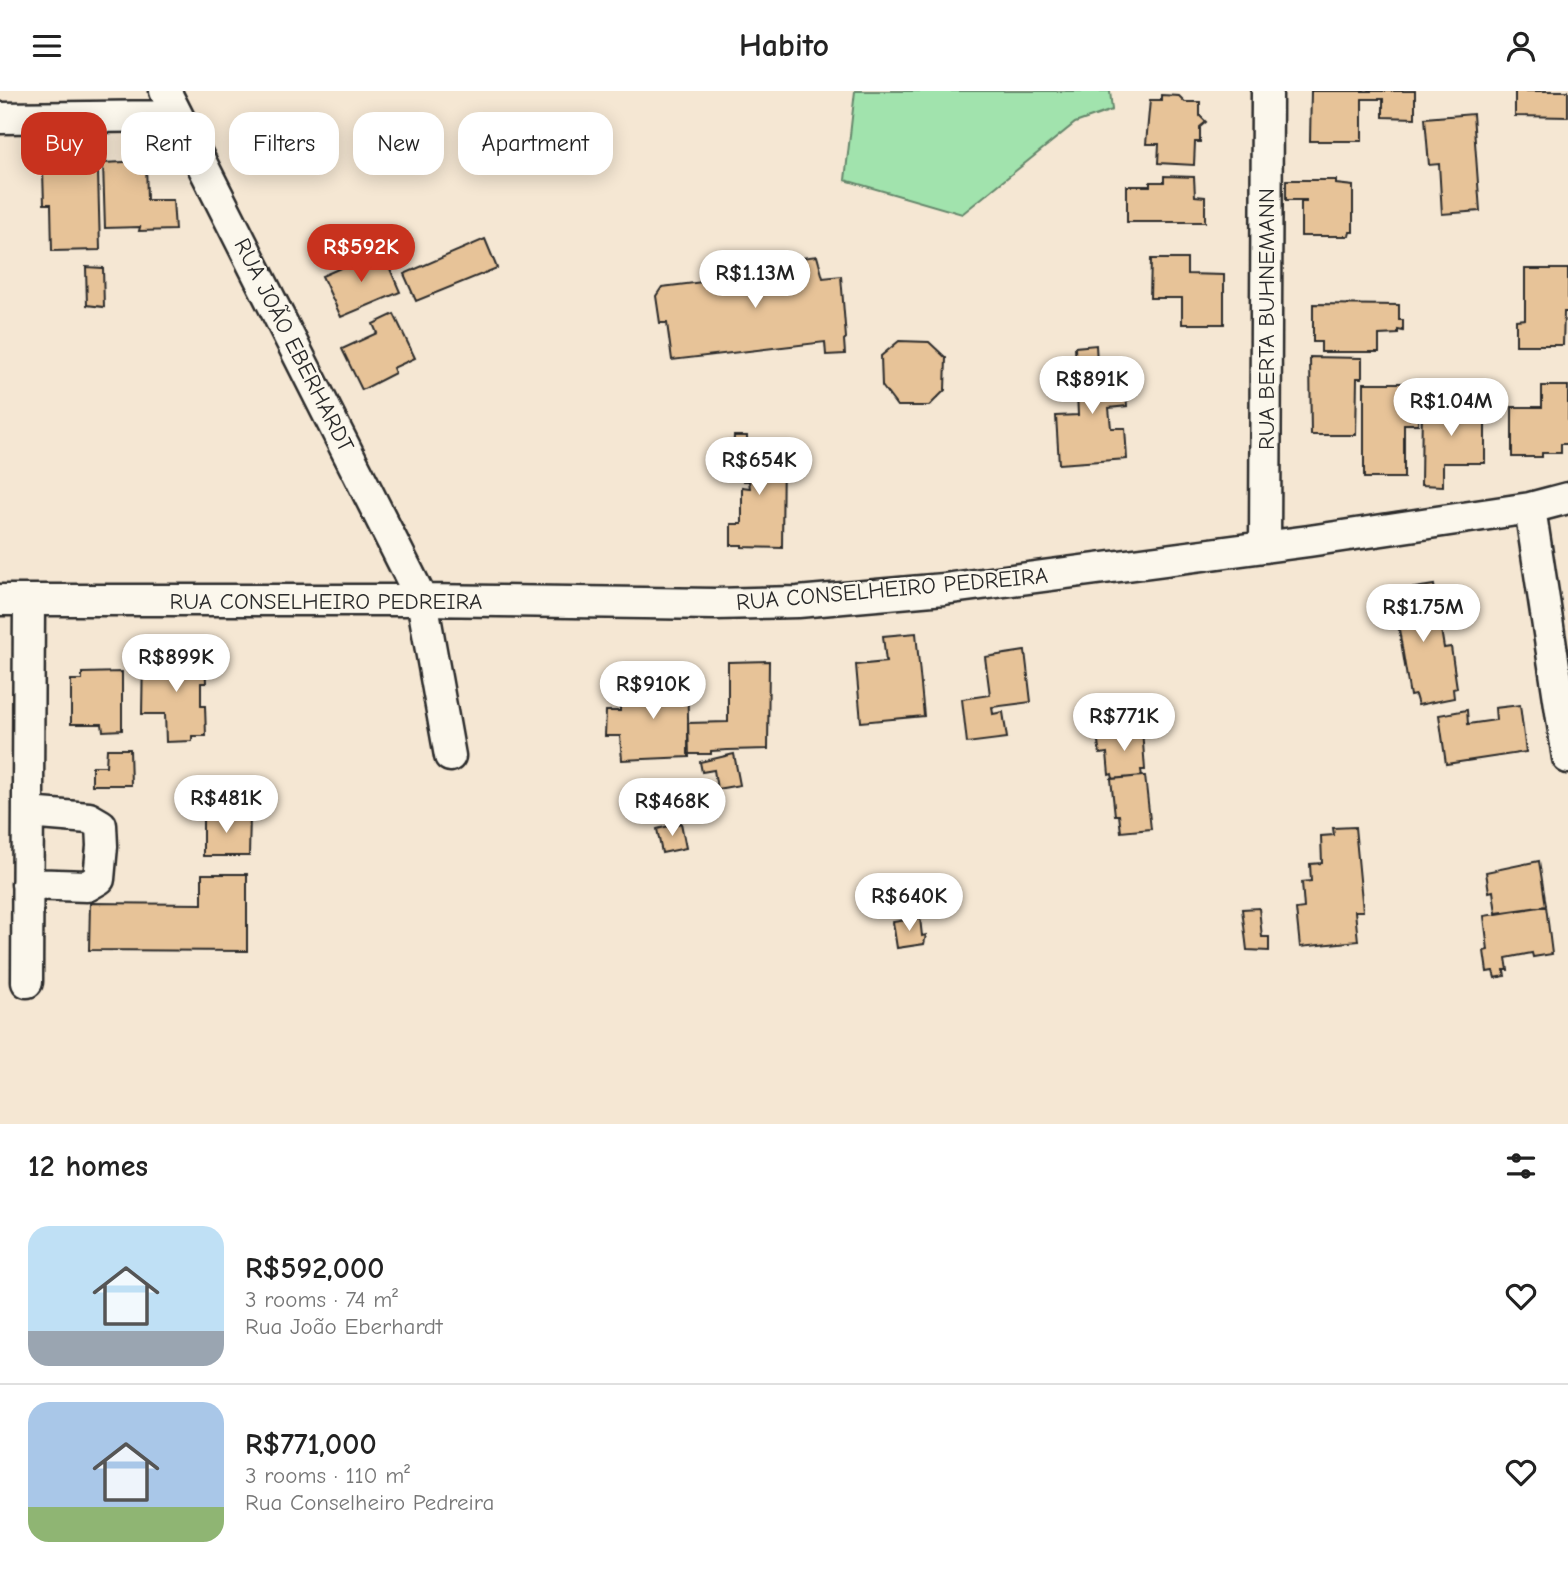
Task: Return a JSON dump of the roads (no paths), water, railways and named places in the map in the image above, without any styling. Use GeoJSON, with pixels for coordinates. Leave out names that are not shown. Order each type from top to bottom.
{"type":"FeatureCollection","features":[{"type":"Feature","properties":{"kind":"street","name":"RUA BERTA BUHNEMANN"},"geometry":{"type":"LineString","coordinates":[[1265,547],[1267,91]]}},
{"type":"Feature","properties":{"kind":"street"},"geometry":{"type":"LineString","coordinates":[[0,118],[171,103]]}},
{"type":"Feature","properties":{"kind":"street","name":"RUA JOÃO EBERHARDT"},"geometry":{"type":"LineString","coordinates":[[171,103],[422,600],[450,756]]}},
{"type":"Feature","properties":{"kind":"street","name":"RUA CONSELHEIRO PEDREIRA"},"geometry":{"type":"LineString","coordinates":[[15,600],[422,600],[715,604],[798,602],[944,589],[1265,547],[1530,508],[1568,498]]}},
{"type":"Feature","properties":{"kind":"street"},"geometry":{"type":"LineString","coordinates":[[1530,508],[1559,651],[1568,758]]}},
{"type":"Feature","properties":{"kind":"street"},"geometry":{"type":"LineString","coordinates":[[15,600],[28,813],[27,982]]}},
{"type":"Feature","properties":{"kind":"street"},"geometry":{"type":"LineString","coordinates":[[27,884],[87,886],[99,879],[102,846],[101,825],[89,818],[28,813]]}}]}
